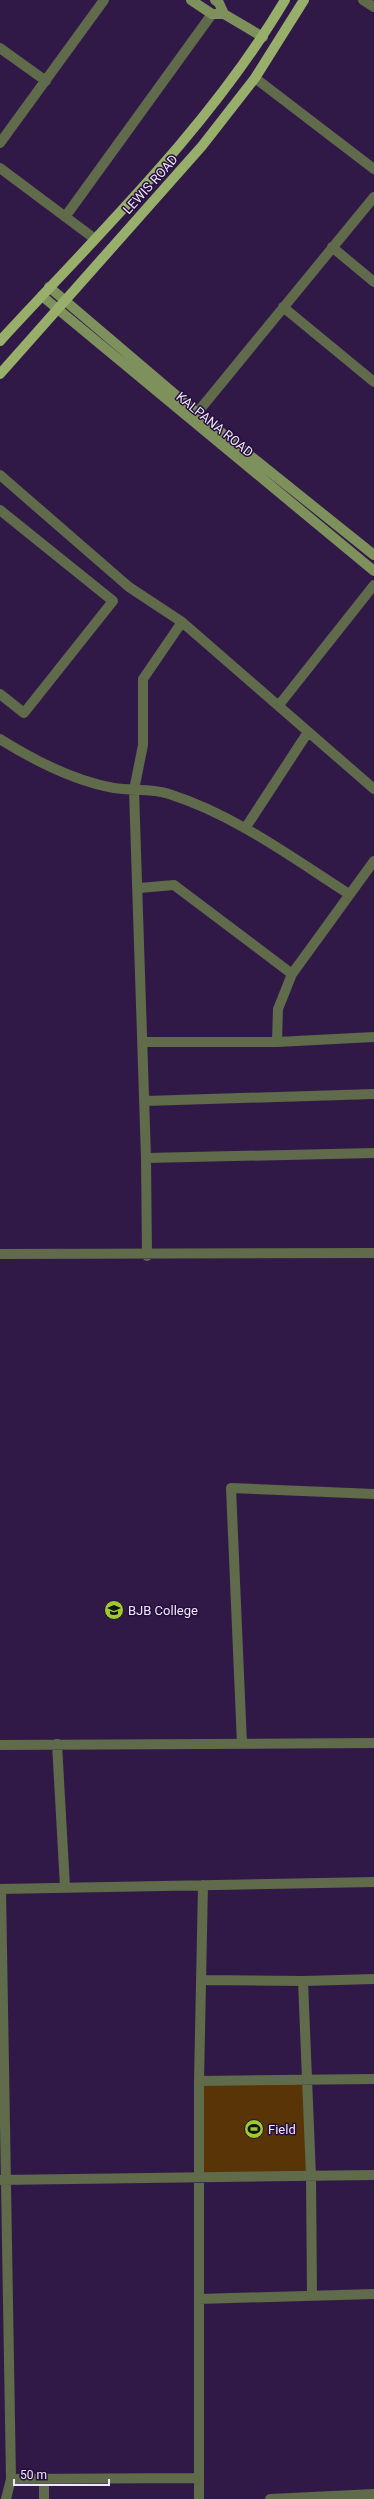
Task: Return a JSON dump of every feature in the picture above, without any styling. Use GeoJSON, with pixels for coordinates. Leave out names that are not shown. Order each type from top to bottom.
{"type":"FeatureCollection","features":[{"type":"Feature","properties":{"kind":"main road","name":"LEWIS ROAD"},"geometry":{"type":"LineString","coordinates":[[0,341],[201,122],[263,38],[285,0]]}},
{"type":"Feature","properties":{"kind":"main road","name":"LEWIS ROAD"},"geometry":{"type":"LineString","coordinates":[[0,374],[202,146],[256,78],[304,0]]}},
{"type":"Feature","properties":{"kind":"street"},"geometry":{"type":"LineString","coordinates":[[0,143],[104,0]]}},
{"type":"Feature","properties":{"kind":"street"},"geometry":{"type":"LineString","coordinates":[[191,0],[212,14],[224,14],[263,38]]}},
{"type":"Feature","properties":{"kind":"street"},"geometry":{"type":"LineString","coordinates":[[215,0],[219,3],[224,14]]}},
{"type":"Feature","properties":{"kind":"street"},"geometry":{"type":"LineString","coordinates":[[364,0],[374,7]]}},
{"type":"Feature","properties":{"kind":"street"},"geometry":{"type":"LineString","coordinates":[[65,216],[212,14]]}},
{"type":"Feature","properties":{"kind":"street"},"geometry":{"type":"LineString","coordinates":[[0,48],[46,81]]}},
{"type":"Feature","properties":{"kind":"street"},"geometry":{"type":"LineString","coordinates":[[256,78],[374,169]]}},
{"type":"Feature","properties":{"kind":"street"},"geometry":{"type":"LineString","coordinates":[[0,168],[95,239]]}},
{"type":"Feature","properties":{"kind":"street"},"geometry":{"type":"LineString","coordinates":[[197,413],[283,306],[374,197]]}},
{"type":"Feature","properties":{"kind":"street"},"geometry":{"type":"LineString","coordinates":[[332,248],[374,282]]}},
{"type":"Feature","properties":{"kind":"street","name":"KALPANA ROAD"},"geometry":{"type":"LineString","coordinates":[[49,287],[197,413],[374,555]]}},
{"type":"Feature","properties":{"kind":"street","name":"KALPANA ROAD"},"geometry":{"type":"LineString","coordinates":[[42,296],[374,571]]}},
{"type":"Feature","properties":{"kind":"street"},"geometry":{"type":"LineString","coordinates":[[283,306],[374,382]]}},
{"type":"Feature","properties":{"kind":"street"},"geometry":{"type":"LineString","coordinates":[[0,475],[129,587],[182,622],[374,789]]}},
{"type":"Feature","properties":{"kind":"street"},"geometry":{"type":"LineString","coordinates":[[0,510],[113,601],[24,713],[0,694]]}},
{"type":"Feature","properties":{"kind":"street"},"geometry":{"type":"LineString","coordinates":[[279,705],[374,585]]}},
{"type":"Feature","properties":{"kind":"street"},"geometry":{"type":"LineString","coordinates":[[147,1256],[145,1101],[134,790],[143,745],[143,679],[182,622]]}},
{"type":"Feature","properties":{"kind":"street"},"geometry":{"type":"LineString","coordinates":[[246,827],[308,732]]}},
{"type":"Feature","properties":{"kind":"street"},"geometry":{"type":"LineString","coordinates":[[0,739],[31,758],[71,775],[114,788],[168,793],[246,827],[349,894]]}},
{"type":"Feature","properties":{"kind":"street"},"geometry":{"type":"LineString","coordinates":[[277,1042],[278,1009],[292,974],[374,861]]}},
{"type":"Feature","properties":{"kind":"street"},"geometry":{"type":"LineString","coordinates":[[138,888],[174,885],[292,974]]}},
{"type":"Feature","properties":{"kind":"street"},"geometry":{"type":"LineString","coordinates":[[143,1042],[277,1042],[374,1037]]}},
{"type":"Feature","properties":{"kind":"street"},"geometry":{"type":"LineString","coordinates":[[145,1101],[374,1094]]}},
{"type":"Feature","properties":{"kind":"street"},"geometry":{"type":"LineString","coordinates":[[146,1158],[374,1153]]}},
{"type":"Feature","properties":{"kind":"street"},"geometry":{"type":"LineString","coordinates":[[0,1254],[147,1256],[374,1253]]}},
{"type":"Feature","properties":{"kind":"street"},"geometry":{"type":"LineString","coordinates":[[242,1744],[231,1488],[374,1494]]}},
{"type":"Feature","properties":{"kind":"street"},"geometry":{"type":"LineString","coordinates":[[0,1744],[374,1743]]}},
{"type":"Feature","properties":{"kind":"street"},"geometry":{"type":"LineString","coordinates":[[57,1744],[65,1887]]}},
{"type":"Feature","properties":{"kind":"street"},"geometry":{"type":"LineString","coordinates":[[6,2499],[11,2479],[3,2180],[0,1889],[374,1882]]}},
{"type":"Feature","properties":{"kind":"street"},"geometry":{"type":"LineString","coordinates":[[199,2499],[198,2177],[202,1885]]}},
{"type":"Feature","properties":{"kind":"street"},"geometry":{"type":"LineString","coordinates":[[201,1980],[302,1981],[374,1979]]}},
{"type":"Feature","properties":{"kind":"street"},"geometry":{"type":"LineString","coordinates":[[302,1981],[308,2082],[311,2176],[312,2295]]}},
{"type":"Feature","properties":{"kind":"street"},"geometry":{"type":"LineString","coordinates":[[199,2081],[308,2082],[374,2079]]}},
{"type":"Feature","properties":{"kind":"street"},"geometry":{"type":"LineString","coordinates":[[3,2180],[374,2175]]}},
{"type":"Feature","properties":{"kind":"street"},"geometry":{"type":"LineString","coordinates":[[199,2299],[374,2294]]}},
{"type":"Feature","properties":{"kind":"street"},"geometry":{"type":"LineString","coordinates":[[11,2479],[199,2478]]}},
{"type":"Feature","properties":{"kind":"street"},"geometry":{"type":"LineString","coordinates":[[44,2479],[44,2499]]}},
{"type":"Feature","properties":{"kind":"street"},"geometry":{"type":"LineString","coordinates":[[270,2499],[374,2494]]}},
{"type":"Feature","properties":{"kind":"shaded area","name":"Field"},"geometry":{"type":"Polygon","coordinates":[[[199,2081],[308,2082],[311,2176],[198,2177],[199,2081]]]}},
{"type":"Feature","properties":{"kind":"place","name":"BJB College"},"geometry":{"type":"Point","coordinates":[114,1610]}},
{"type":"Feature","properties":{"kind":"place","name":"Field"},"geometry":{"type":"Point","coordinates":[254,2129]}}]}
